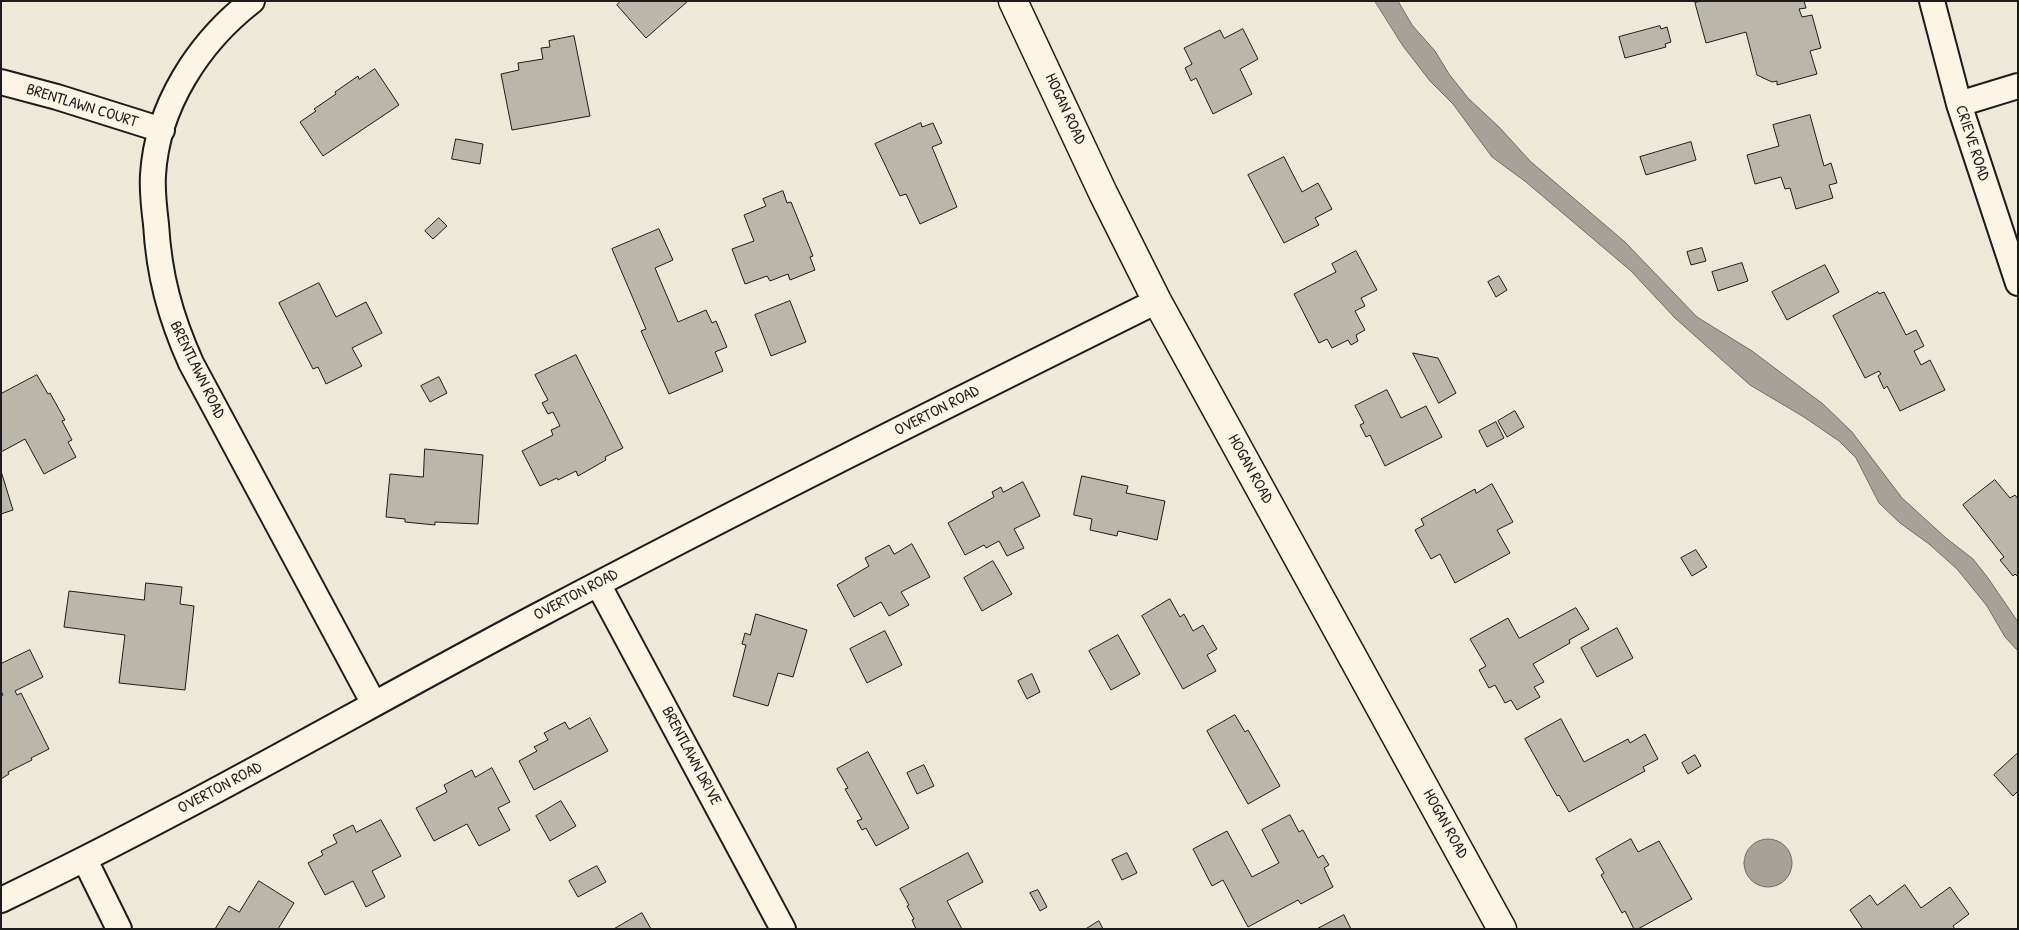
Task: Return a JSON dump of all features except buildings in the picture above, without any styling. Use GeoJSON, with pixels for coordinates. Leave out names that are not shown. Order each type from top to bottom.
{"type":"FeatureCollection","features":[{"type":"Feature","properties":{"kind":"street","name":"BRENTLAWN ROAD"},"geometry":{"type":"LineString","coordinates":[[252,1],[223,25],[198,56],[180,86],[162,130],[153,174],[162,282],[174,324],[208,396],[374,704]]}},
{"type":"Feature","properties":{"kind":"street","name":"HOGAN ROAD"},"geometry":{"type":"LineString","coordinates":[[1013,1],[1157,301],[1502,929]]}},
{"type":"Feature","properties":{"kind":"street","name":"CRIEVE ROAD"},"geometry":{"type":"LineString","coordinates":[[1932,1],[1959,104],[2018,283]]}},
{"type":"Feature","properties":{"kind":"street","name":"BRENTLAWN COURT"},"geometry":{"type":"LineString","coordinates":[[1,82],[57,97],[162,130]]}},
{"type":"Feature","properties":{"kind":"street"},"geometry":{"type":"LineString","coordinates":[[1959,104],[2018,86]]}},
{"type":"Feature","properties":{"kind":"street","name":"OVERTON ROAD"},"geometry":{"type":"LineString","coordinates":[[1,900],[85,860],[598,584],[744,508],[1157,301]]}},
{"type":"Feature","properties":{"kind":"street","name":"BRENTLAWN DRIVE"},"geometry":{"type":"LineString","coordinates":[[598,584],[783,929]]}},
{"type":"Feature","properties":{"kind":"street"},"geometry":{"type":"LineString","coordinates":[[85,860],[119,929]]}},
{"type":"Feature","properties":{"kind":"shaded area"},"geometry":{"type":"Polygon","coordinates":[[[1375,1],[1398,1],[1412,25],[1435,51],[1449,74],[1468,98],[1500,128],[1530,161],[1625,242],[1697,317],[1752,351],[1823,404],[1852,432],[1902,498],[1946,538],[1973,559],[1988,578],[2018,622],[2018,651],[2005,637],[1987,606],[1957,569],[1929,544],[1900,523],[1879,503],[1856,458],[1839,441],[1804,417],[1750,385],[1675,318],[1631,271],[1526,182],[1492,157],[1453,104],[1430,81],[1403,46],[1375,1]]]}},
{"type":"Feature","properties":{"kind":"shaded area"},"geometry":{"type":"Polygon","coordinates":[[[1763,839],[1773,839],[1782,843],[1788,849],[1791,854],[1791,872],[1782,883],[1773,887],[1763,887],[1754,883],[1748,877],[1744,868],[1744,858],[1748,849],[1754,843],[1763,839]]]}}]}
